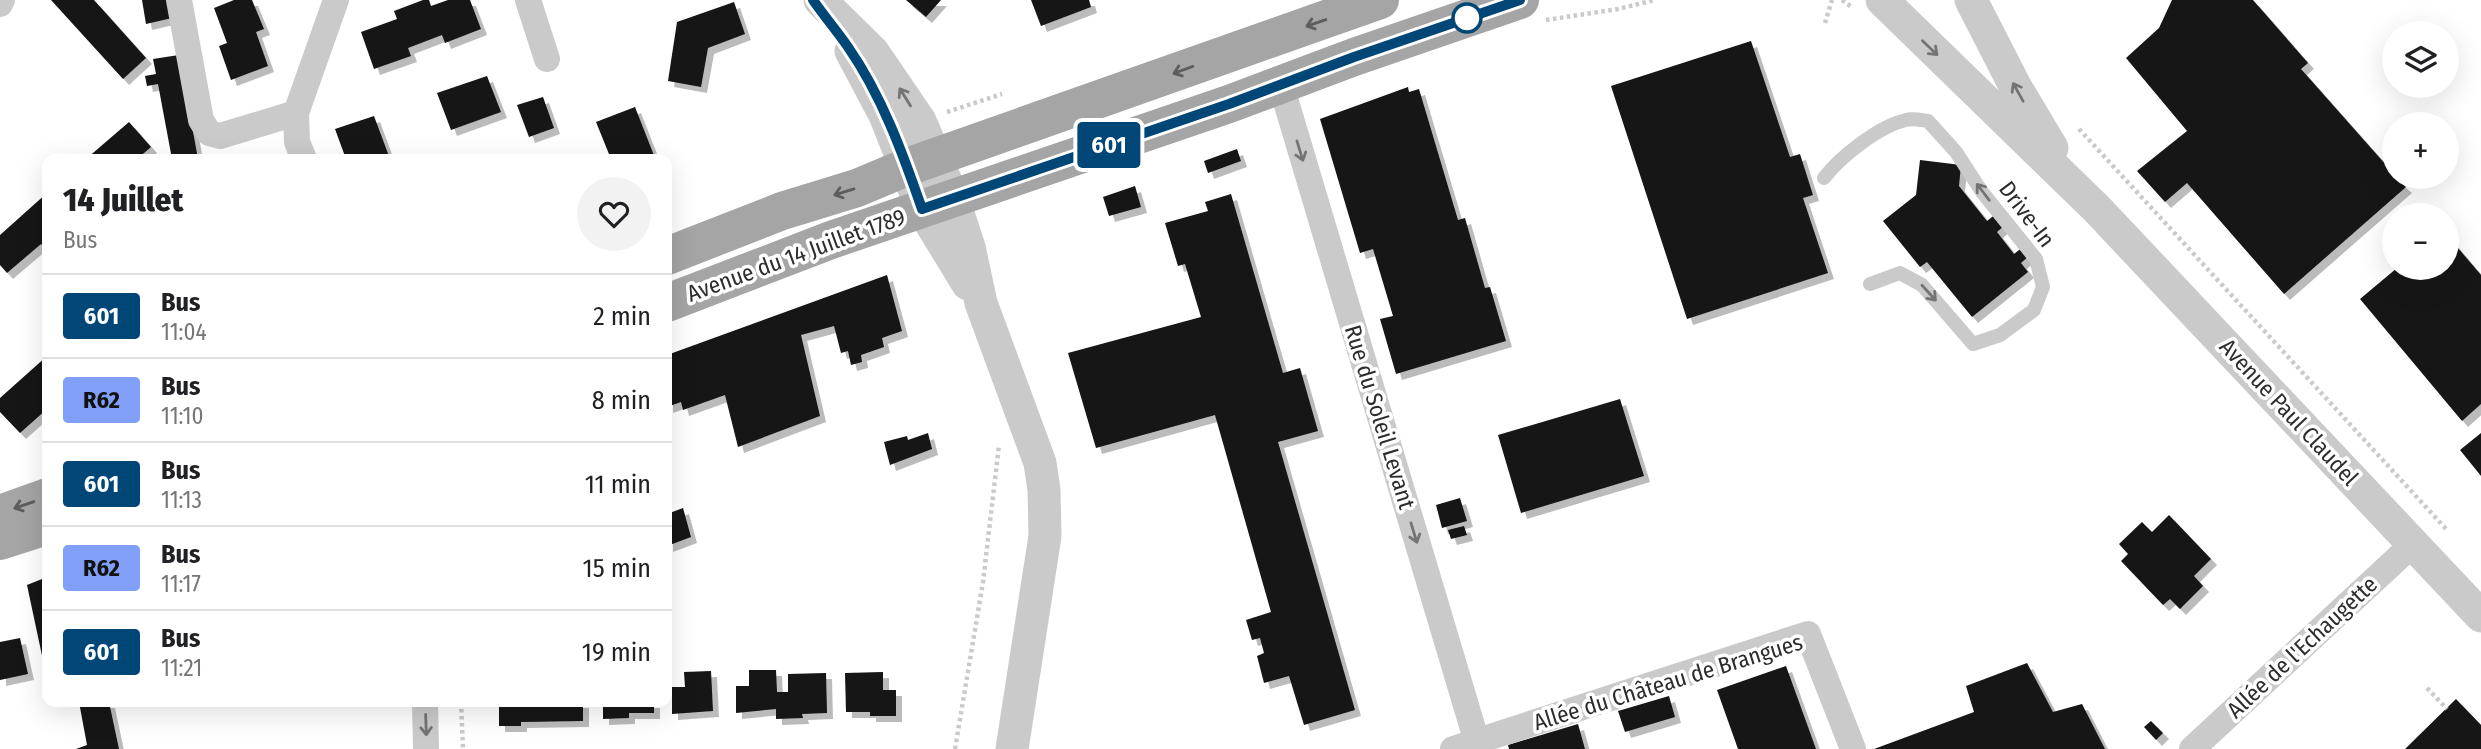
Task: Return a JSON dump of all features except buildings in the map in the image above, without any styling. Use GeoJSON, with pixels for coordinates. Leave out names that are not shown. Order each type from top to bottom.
{"type":"FeatureCollection","features":[{"type":"Feature","properties":{"kind":"main road","name":"Avenue du 14 Juillet 1789"},"geometry":{"type":"LineString","coordinates":[[672,254],[782,211],[857,188],[921,162],[1380,0]]}},
{"type":"Feature","properties":{"kind":"main road","name":"Avenue du 14 Juillet 1789"},"geometry":{"type":"LineString","coordinates":[[672,301],[831,240],[1520,0]]}},
{"type":"Feature","properties":{"kind":"main road"},"geometry":{"type":"LineString","coordinates":[[0,514],[42,499]]}},
{"type":"Feature","properties":{"kind":"main road"},"geometry":{"type":"LineString","coordinates":[[0,541],[42,528]]}},
{"type":"Feature","properties":{"kind":"street"},"geometry":{"type":"LineString","coordinates":[[179,0],[201,120],[209,133],[220,136],[296,113]]}},
{"type":"Feature","properties":{"kind":"street"},"geometry":{"type":"LineString","coordinates":[[302,154],[297,142],[296,113],[336,0]]}},
{"type":"Feature","properties":{"kind":"street"},"geometry":{"type":"LineString","coordinates":[[528,0],[547,60]]}},
{"type":"Feature","properties":{"kind":"street"},"geometry":{"type":"LineString","coordinates":[[813,0],[850,49],[878,100],[921,162],[981,303],[1041,463],[1045,536],[1012,749]]}},
{"type":"Feature","properties":{"kind":"street"},"geometry":{"type":"LineString","coordinates":[[820,0],[873,52],[920,121],[921,162]]}},
{"type":"Feature","properties":{"kind":"street","name":"Avenue Paul Claudel"},"geometry":{"type":"LineString","coordinates":[[1882,0],[2097,209],[2481,616]]}},
{"type":"Feature","properties":{"kind":"street","name":"Avenue Paul Claudel"},"geometry":{"type":"LineString","coordinates":[[1971,0],[2041,133],[2097,209]]}},
{"type":"Feature","properties":{"kind":"street","name":"Rue du Soleil Levant"},"geometry":{"type":"LineString","coordinates":[[1280,85],[1469,746]]}},
{"type":"Feature","properties":{"kind":"street","name":"Allée de l'Echaugette"},"geometry":{"type":"LineString","coordinates":[[2192,749],[2413,544]]}},
{"type":"Feature","properties":{"kind":"street","name":"Allée du Château de Brangues"},"geometry":{"type":"LineString","coordinates":[[1469,746],[1808,634],[1853,749]]}},
{"type":"Feature","properties":{"kind":"street"},"geometry":{"type":"LineString","coordinates":[[425,707],[426,749]]}},
{"type":"Feature","properties":{"kind":"lane","name":"Drive-In"},"geometry":{"type":"LineString","coordinates":[[1824,178],[1837,161],[1870,137],[1906,120],[1928,121],[1956,152],[1982,192],[2036,259],[2043,287],[2034,310],[2000,335],[1973,344],[1922,285],[1900,272],[1870,284]]}},
{"type":"Feature","properties":{"kind":"path"},"geometry":{"type":"LineString","coordinates":[[1825,23],[1832,0]]}},
{"type":"Feature","properties":{"kind":"path"},"geometry":{"type":"LineString","coordinates":[[2076,125],[2454,537]]}},
{"type":"Feature","properties":{"kind":"path"},"geometry":{"type":"LineString","coordinates":[[955,749],[983,582],[999,461],[999,442]]}},
{"type":"Feature","properties":{"kind":"path"},"geometry":{"type":"LineString","coordinates":[[2427,688],[2447,709]]}},
{"type":"Feature","properties":{"kind":"path"},"geometry":{"type":"LineString","coordinates":[[461,707],[463,749]]}},
{"type":"Feature","properties":{"kind":"bus line","name":"601"},"geometry":{"type":"LineString","coordinates":[[813,0],[850,49],[878,100],[922,209],[1229,104],[1354,57],[1520,0]]}}]}
